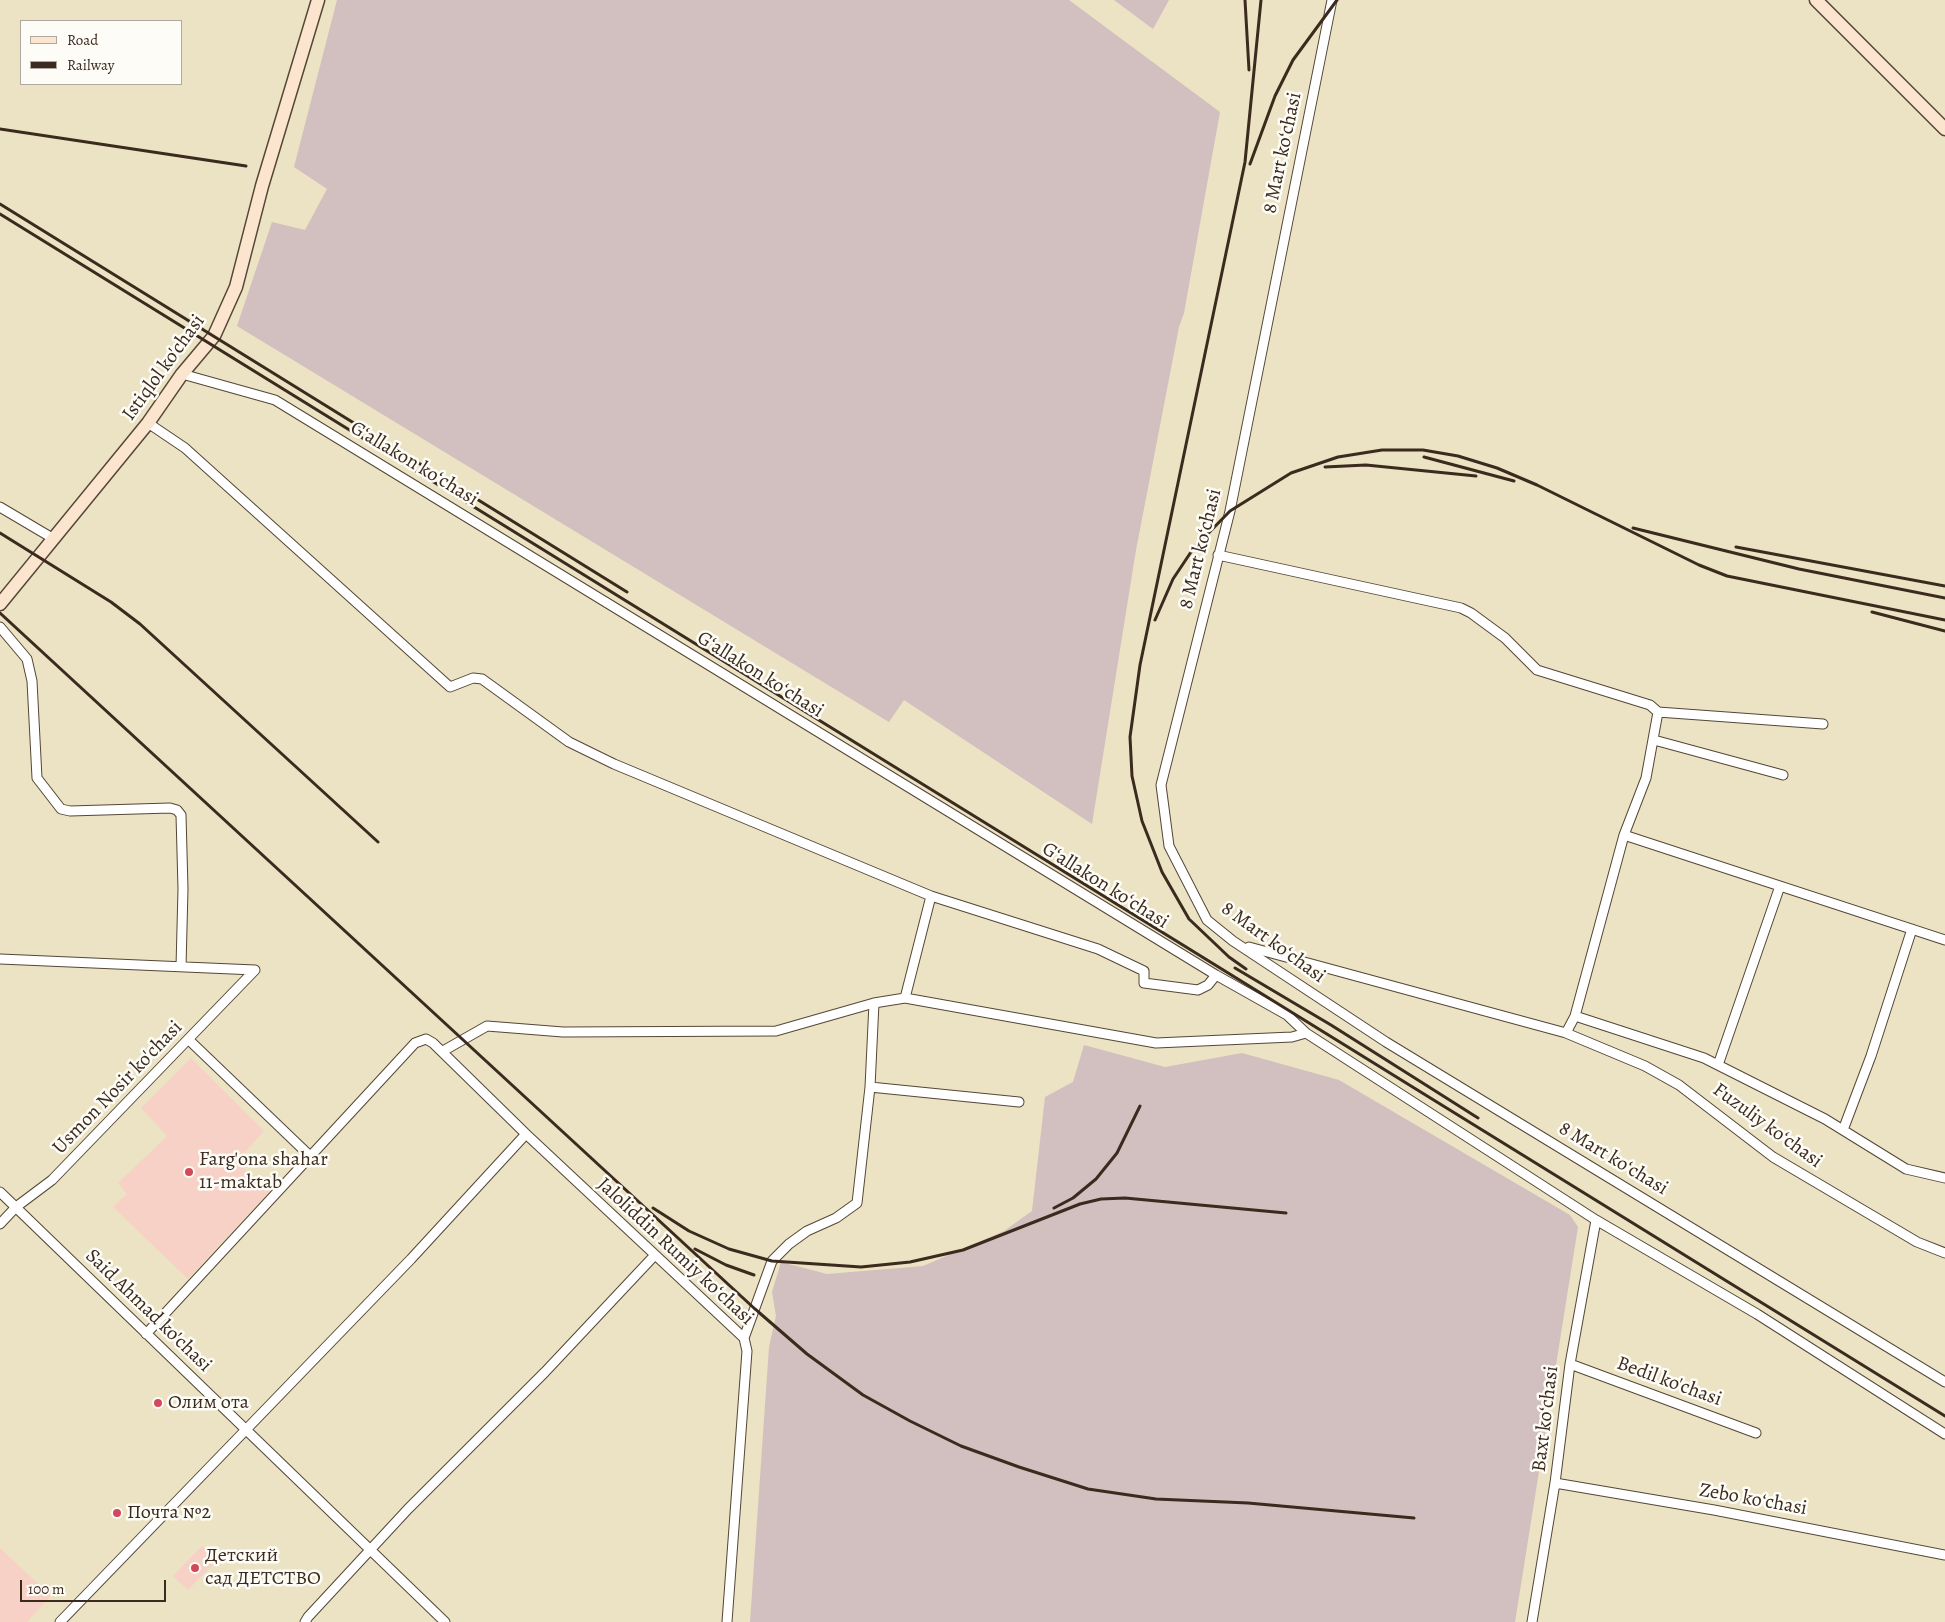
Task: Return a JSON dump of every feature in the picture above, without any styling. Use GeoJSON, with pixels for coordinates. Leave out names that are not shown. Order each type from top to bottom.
{"type":"FeatureCollection","features":[{"type":"Feature","properties":{"kind":"main road","name":"Istiqlol ko'chasi"},"geometry":{"type":"LineString","coordinates":[[0,604],[148,423],[182,374],[214,336],[236,287],[262,186],[318,0]]}},
{"type":"Feature","properties":{"kind":"main road"},"geometry":{"type":"LineString","coordinates":[[1816,0],[1945,129]]}},
{"type":"Feature","properties":{"kind":"street","name":"8 Mart koʻchasi"},"geometry":{"type":"LineString","coordinates":[[1332,0],[1230,511],[1161,785],[1169,846],[1207,920],[1241,946],[1386,1042],[1945,1382]]}},
{"type":"Feature","properties":{"kind":"street","name":"Gʻallakon koʻchasi"},"geometry":{"type":"LineString","coordinates":[[182,374],[275,400],[1216,975],[1287,1015],[1306,1033],[1596,1220],[1757,1314],[1945,1434]]}},
{"type":"Feature","properties":{"kind":"street"},"geometry":{"type":"LineString","coordinates":[[148,423],[185,448],[450,687],[473,678],[482,678],[569,742],[614,764],[932,896],[1098,949],[1144,971],[1143,981],[1148,984],[1198,990],[1208,985],[1216,975]]}},
{"type":"Feature","properties":{"kind":"street"},"geometry":{"type":"LineString","coordinates":[[0,507],[54,539]]}},
{"type":"Feature","properties":{"kind":"street"},"geometry":{"type":"LineString","coordinates":[[1218,555],[1461,608],[1471,612],[1521,651],[1537,670],[1650,705],[1658,712],[1823,724]]}},
{"type":"Feature","properties":{"kind":"street"},"geometry":{"type":"LineString","coordinates":[[0,628],[27,659],[32,681],[37,778],[61,809],[70,811],[170,808],[177,810],[181,815],[183,889],[181,967],[0,958]]}},
{"type":"Feature","properties":{"kind":"street"},"geometry":{"type":"LineString","coordinates":[[1566,1033],[1575,1016],[1624,836],[1646,778],[1658,712]]}},
{"type":"Feature","properties":{"kind":"street"},"geometry":{"type":"LineString","coordinates":[[1654,740],[1783,775]]}},
{"type":"Feature","properties":{"kind":"street"},"geometry":{"type":"LineString","coordinates":[[1624,836],[1945,940]]}},
{"type":"Feature","properties":{"kind":"street"},"geometry":{"type":"LineString","coordinates":[[1718,1065],[1780,886]]}},
{"type":"Feature","properties":{"kind":"street"},"geometry":{"type":"LineString","coordinates":[[905,998],[932,896]]}},
{"type":"Feature","properties":{"kind":"street"},"geometry":{"type":"LineString","coordinates":[[1843,1130],[1871,1056],[1912,929]]}},
{"type":"Feature","properties":{"kind":"street","name":"Fuzuliy koʻchasi"},"geometry":{"type":"LineString","coordinates":[[1241,946],[1566,1033],[1666,1077],[1773,1157],[1917,1242],[1945,1253]]}},
{"type":"Feature","properties":{"kind":"street","name":"Usmon Nosir ko'chasi"},"geometry":{"type":"LineString","coordinates":[[0,1224],[16,1207],[52,1180],[255,970],[181,967]]}},
{"type":"Feature","properties":{"kind":"street"},"geometry":{"type":"LineString","coordinates":[[443,1050],[487,1026],[563,1032],[776,1031],[874,1003],[905,998],[1156,1042],[1292,1036],[1306,1033]]}},
{"type":"Feature","properties":{"kind":"street"},"geometry":{"type":"LineString","coordinates":[[744,1338],[772,1261],[789,1244],[807,1231],[836,1218],[857,1203],[870,1087],[874,1003]]}},
{"type":"Feature","properties":{"kind":"street","name":"Fuzuliy koʻchasi"},"geometry":{"type":"LineString","coordinates":[[1575,1016],[1704,1058],[1843,1130],[1906,1169],[1945,1178]]}},
{"type":"Feature","properties":{"kind":"street","name":"Jaloliddin Rumiy koʻchasi"},"geometry":{"type":"LineString","coordinates":[[310,1156],[421,1039],[433,1042],[654,1256],[744,1338],[747,1351],[727,1622]]}},
{"type":"Feature","properties":{"kind":"street"},"geometry":{"type":"LineString","coordinates":[[146,1334],[310,1156],[189,1040]]}},
{"type":"Feature","properties":{"kind":"street"},"geometry":{"type":"LineString","coordinates":[[870,1087],[1019,1102]]}},
{"type":"Feature","properties":{"kind":"street"},"geometry":{"type":"LineString","coordinates":[[60,1622],[451,1217],[477,1184],[526,1134]]}},
{"type":"Feature","properties":{"kind":"street","name":"Said Ahmad ko'chasi"},"geometry":{"type":"LineString","coordinates":[[0,1192],[245,1431],[445,1622]]}},
{"type":"Feature","properties":{"kind":"street","name":"Baxt koʻchasi"},"geometry":{"type":"LineString","coordinates":[[1532,1622],[1555,1483],[1570,1364],[1596,1220]]}},
{"type":"Feature","properties":{"kind":"street"},"geometry":{"type":"LineString","coordinates":[[306,1622],[308,1617],[408,1509],[545,1372],[654,1256]]}},
{"type":"Feature","properties":{"kind":"street","name":"Bedil ko'chasi"},"geometry":{"type":"LineString","coordinates":[[1570,1364],[1756,1433]]}},
{"type":"Feature","properties":{"kind":"street","name":"Zebo koʻchasi"},"geometry":{"type":"LineString","coordinates":[[1555,1483],[1714,1510],[1945,1555]]}},
{"type":"Feature","properties":{"kind":"shaded area"},"geometry":{"type":"Polygon","coordinates":[[[337,0],[1069,0],[1220,112],[1184,313],[1179,327],[1136,550],[1092,824],[904,700],[889,722],[237,326],[272,222],[305,230],[327,189],[294,167],[337,0]]]}},
{"type":"Feature","properties":{"kind":"shaded area"},"geometry":{"type":"Polygon","coordinates":[[[1114,0],[1169,0],[1153,29],[1114,0]]]}},
{"type":"Feature","properties":{"kind":"shaded area"},"geometry":{"type":"Polygon","coordinates":[[[1084,1045],[1165,1067],[1242,1053],[1339,1080],[1570,1215],[1578,1227],[1515,1622],[750,1622],[769,1347],[776,1316],[772,1292],[781,1262],[827,1274],[923,1266],[1004,1231],[1032,1211],[1045,1097],[1073,1082],[1084,1045]]]}},
{"type":"Feature","properties":{"kind":"shaded area","name":"Farg'ona shahar 11-maktab"},"geometry":{"type":"Polygon","coordinates":[[[191,1058],[264,1131],[236,1162],[270,1191],[188,1279],[113,1207],[127,1194],[118,1183],[167,1136],[141,1108],[191,1058]]]}},
{"type":"Feature","properties":{"kind":"shaded area","name":"Детский сад ДЕТСТВО"},"geometry":{"type":"Polygon","coordinates":[[[202,1546],[217,1560],[188,1590],[173,1576],[202,1546]]]}},
{"type":"Feature","properties":{"kind":"shaded area"},"geometry":{"type":"Polygon","coordinates":[[[0,1548],[51,1596],[27,1622],[0,1622],[0,1548]]]}},
{"type":"Feature","properties":{"kind":"railway"},"geometry":{"type":"LineString","coordinates":[[1245,0],[1249,70]]}},
{"type":"Feature","properties":{"kind":"railway"},"geometry":{"type":"LineString","coordinates":[[1246,969],[1229,957],[1189,919],[1162,872],[1142,821],[1132,776],[1130,737],[1140,665],[1245,162],[1261,0]]}},
{"type":"Feature","properties":{"kind":"railway"},"geometry":{"type":"LineString","coordinates":[[1250,164],[1275,96],[1293,60],[1337,0]]}},
{"type":"Feature","properties":{"kind":"railway"},"geometry":{"type":"LineString","coordinates":[[0,129],[246,166]]}},
{"type":"Feature","properties":{"kind":"railway"},"geometry":{"type":"LineString","coordinates":[[0,204],[627,592]]}},
{"type":"Feature","properties":{"kind":"railway"},"geometry":{"type":"LineString","coordinates":[[0,214],[1945,1416]]}},
{"type":"Feature","properties":{"kind":"railway"},"geometry":{"type":"LineString","coordinates":[[1155,620],[1173,579],[1193,549],[1230,511],[1291,473],[1338,457],[1382,450],[1423,450],[1458,456],[1497,468],[1537,485],[1699,565],[1727,576],[1945,620]]}},
{"type":"Feature","properties":{"kind":"railway"},"geometry":{"type":"LineString","coordinates":[[1424,457],[1514,481]]}},
{"type":"Feature","properties":{"kind":"railway"},"geometry":{"type":"LineString","coordinates":[[1325,467],[1366,465],[1476,476]]}},
{"type":"Feature","properties":{"kind":"railway"},"geometry":{"type":"LineString","coordinates":[[1633,528],[1799,569],[1945,598]]}},
{"type":"Feature","properties":{"kind":"railway"},"geometry":{"type":"LineString","coordinates":[[0,533],[111,602],[140,624],[378,842]]}},
{"type":"Feature","properties":{"kind":"railway"},"geometry":{"type":"LineString","coordinates":[[1736,547],[1945,586]]}},
{"type":"Feature","properties":{"kind":"railway"},"geometry":{"type":"LineString","coordinates":[[1872,612],[1945,631]]}},
{"type":"Feature","properties":{"kind":"railway"},"geometry":{"type":"LineString","coordinates":[[0,613],[755,1309],[807,1354],[863,1395],[961,1446],[1088,1489],[1156,1499],[1248,1503],[1414,1518]]}},
{"type":"Feature","properties":{"kind":"railway"},"geometry":{"type":"LineString","coordinates":[[1235,968],[1331,1025],[1478,1118]]}},
{"type":"Feature","properties":{"kind":"railway"},"geometry":{"type":"LineString","coordinates":[[1054,1208],[1073,1198],[1096,1179],[1117,1153],[1140,1106]]}},
{"type":"Feature","properties":{"kind":"railway"},"geometry":{"type":"LineString","coordinates":[[653,1208],[689,1231],[729,1249],[772,1261],[861,1267],[910,1262],[963,1250],[1080,1204],[1101,1199],[1125,1198],[1286,1213]]}},
{"type":"Feature","properties":{"kind":"railway"},"geometry":{"type":"LineString","coordinates":[[695,1249],[726,1265],[754,1275]]}},
{"type":"Feature","properties":{"kind":"place","name":"Farg'ona shahar 11-maktab"},"geometry":{"type":"Point","coordinates":[189,1172]}},
{"type":"Feature","properties":{"kind":"place","name":"Олим ота"},"geometry":{"type":"Point","coordinates":[158,1403]}},
{"type":"Feature","properties":{"kind":"place","name":"Почта №2"},"geometry":{"type":"Point","coordinates":[117,1513]}},
{"type":"Feature","properties":{"kind":"place","name":"Детский сад ДЕТСТВО"},"geometry":{"type":"Point","coordinates":[195,1568]}}]}
